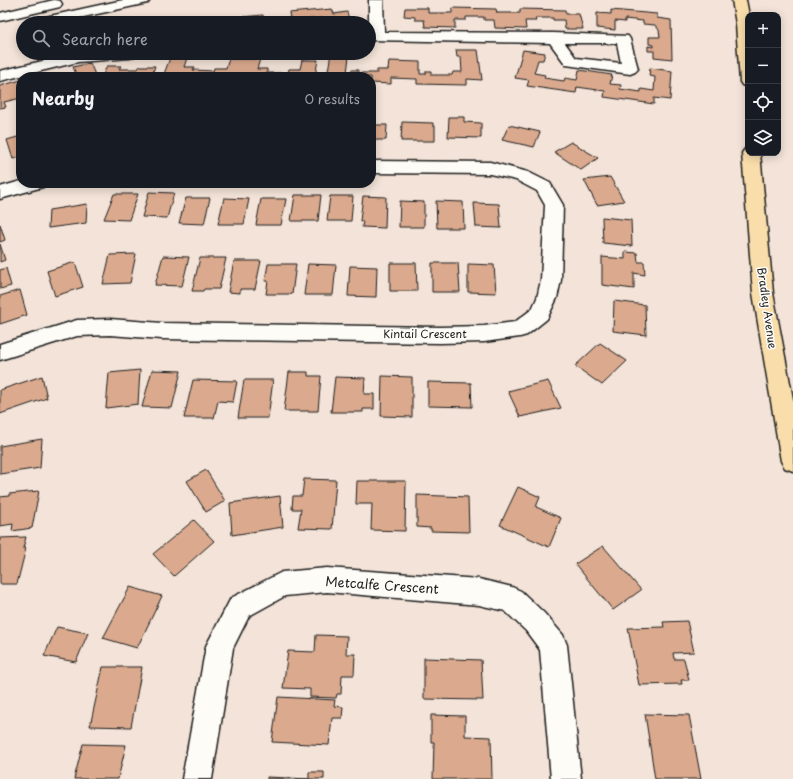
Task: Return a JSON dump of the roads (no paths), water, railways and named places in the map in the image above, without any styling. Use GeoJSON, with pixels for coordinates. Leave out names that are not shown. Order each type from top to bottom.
{"type":"FeatureCollection","features":[{"type":"Feature","properties":{"kind":"main road"},"geometry":{"type":"LineString","coordinates":[[739,0],[745,48]]}},
{"type":"Feature","properties":{"kind":"main road","name":"Bradley Avenue"},"geometry":{"type":"LineString","coordinates":[[751,156],[763,293],[793,461]]}},
{"type":"Feature","properties":{"kind":"street"},"geometry":{"type":"LineString","coordinates":[[69,16],[143,0]]}},
{"type":"Feature","properties":{"kind":"street"},"geometry":{"type":"LineString","coordinates":[[375,16],[376,0]]}},
{"type":"Feature","properties":{"kind":"street"},"geometry":{"type":"LineString","coordinates":[[0,17],[66,2]]}},
{"type":"Feature","properties":{"kind":"street"},"geometry":{"type":"LineString","coordinates":[[376,35],[554,37]]}},
{"type":"Feature","properties":{"kind":"street"},"geometry":{"type":"LineString","coordinates":[[16,72],[66,60]]}},
{"type":"Feature","properties":{"kind":"street"},"geometry":{"type":"LineString","coordinates":[[0,76],[16,72]]}},
{"type":"Feature","properties":{"kind":"street","name":"Kintail Crescent"},"geometry":{"type":"LineString","coordinates":[[0,352],[77,328],[110,327],[162,331],[440,335],[484,334],[520,328],[540,314],[547,298],[550,280],[554,206],[544,187],[522,176],[490,168],[376,167]]}},
{"type":"Feature","properties":{"kind":"street"},"geometry":{"type":"LineString","coordinates":[[0,193],[18,188]]}},
{"type":"Feature","properties":{"kind":"street","name":"Metcalfe Crescent"},"geometry":{"type":"LineString","coordinates":[[197,779],[220,646],[240,607],[282,584],[327,580],[479,592],[512,600],[535,622],[553,645],[566,779]]}}]}
